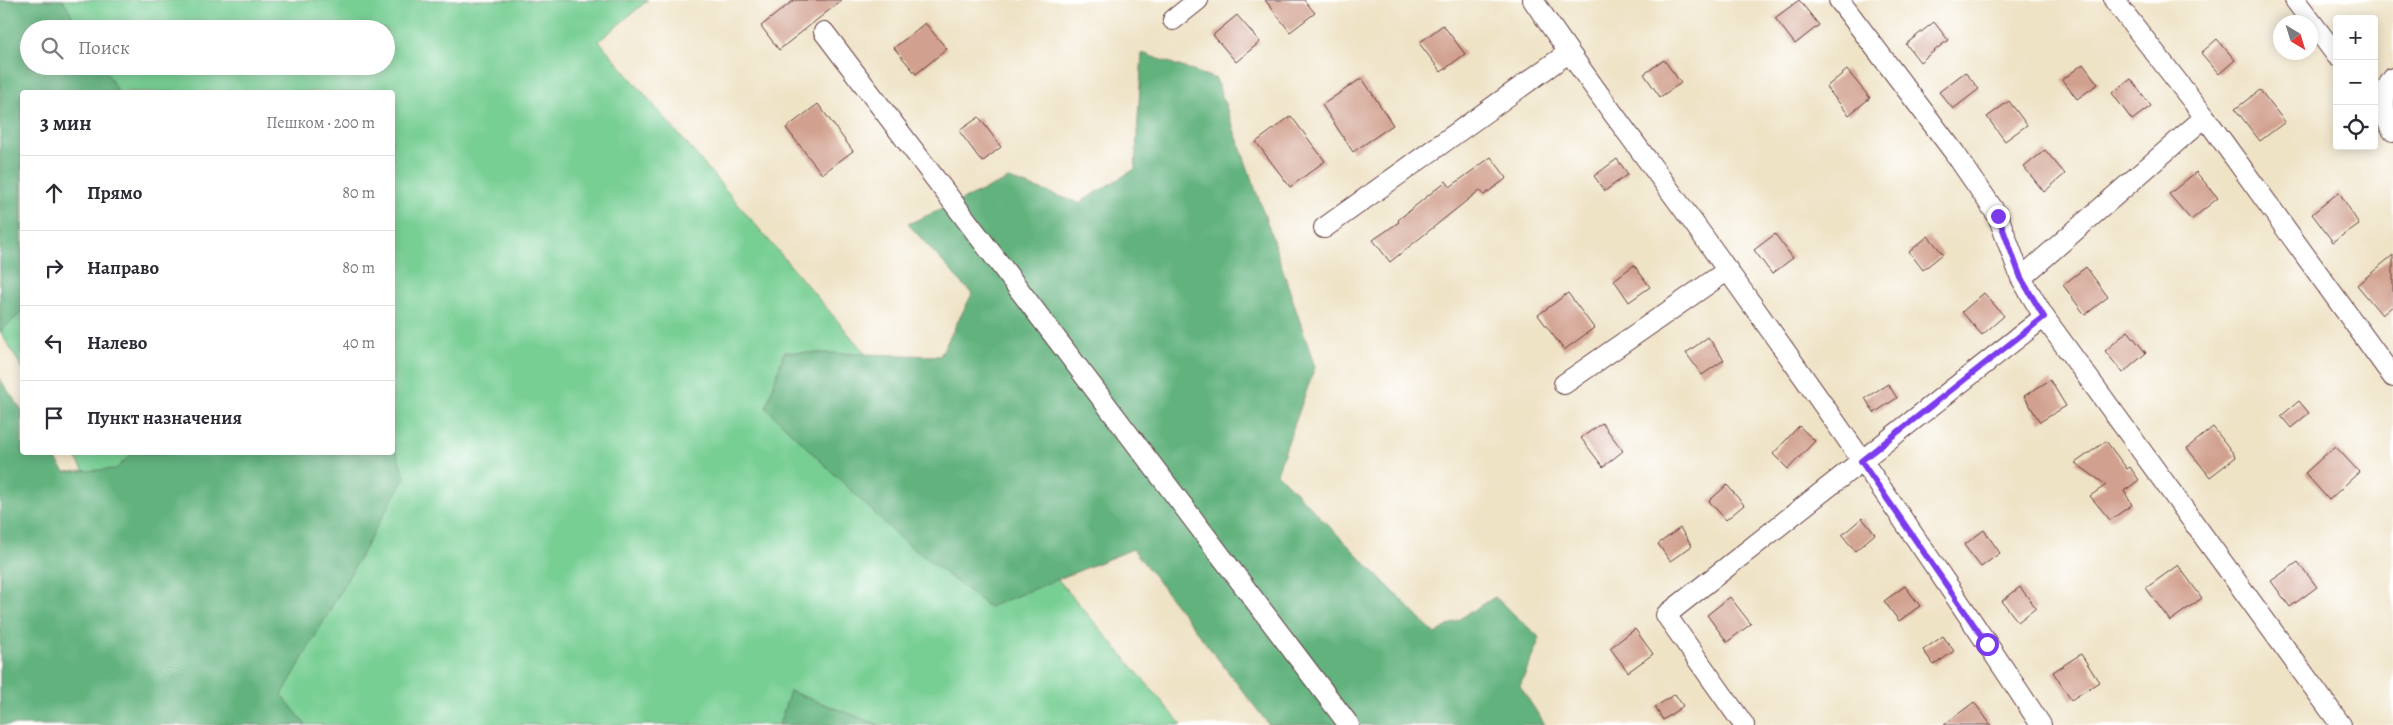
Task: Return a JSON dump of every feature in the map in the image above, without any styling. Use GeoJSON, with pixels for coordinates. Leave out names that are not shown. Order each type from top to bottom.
{"type":"FeatureCollection","features":[{"type":"Feature","properties":{"kind":"street"},"geometry":{"type":"LineString","coordinates":[[1173,20],[1198,0]]}},
{"type":"Feature","properties":{"kind":"street"},"geometry":{"type":"LineString","coordinates":[[1533,0],[1568,53],[1728,270],[2041,725]]}},
{"type":"Feature","properties":{"kind":"street"},"geometry":{"type":"LineString","coordinates":[[1839,0],[1954,152],[1998,216],[2021,278],[2044,317],[2341,725]]}},
{"type":"Feature","properties":{"kind":"street"},"geometry":{"type":"LineString","coordinates":[[2114,0],[2205,117],[2393,377]]}},
{"type":"Feature","properties":{"kind":"street"},"geometry":{"type":"LineString","coordinates":[[2295,0],[2333,51]]}},
{"type":"Feature","properties":{"kind":"street"},"geometry":{"type":"LineString","coordinates":[[824,32],[1350,725]]}},
{"type":"Feature","properties":{"kind":"street"},"geometry":{"type":"LineString","coordinates":[[1324,228],[1568,53]]}},
{"type":"Feature","properties":{"kind":"street"},"geometry":{"type":"LineString","coordinates":[[2391,129],[2383,105],[2388,85],[2393,78]]}},
{"type":"Feature","properties":{"kind":"street"},"geometry":{"type":"LineString","coordinates":[[2378,111],[2391,129]]}},
{"type":"Feature","properties":{"kind":"street"},"geometry":{"type":"LineString","coordinates":[[2021,278],[2205,117]]}},
{"type":"Feature","properties":{"kind":"street"},"geometry":{"type":"LineString","coordinates":[[1564,384],[1728,270]]}},
{"type":"Feature","properties":{"kind":"street"},"geometry":{"type":"LineString","coordinates":[[1744,725],[1666,615],[2044,317]]}},
{"type":"Feature","properties":{"kind":"green space"},"geometry":{"type":"Polygon","coordinates":[[[0,0],[648,0],[599,41],[1182,725],[250,725],[185,640],[74,455],[395,455],[395,90],[20,90],[20,365],[0,331],[0,0]]]}},
{"type":"Feature","properties":{"kind":"green space"},"geometry":{"type":"Polygon","coordinates":[[[0,0],[63,0],[75,20],[20,20],[20,75],[108,75],[117,90],[20,90],[20,314],[0,332],[0,0]]]}},
{"type":"Feature","properties":{"kind":"green space"},"geometry":{"type":"Polygon","coordinates":[[[1142,53],[1216,79],[1266,219],[1315,367],[1277,473],[1435,634],[1495,597],[1540,638],[1520,686],[1545,725],[1269,725],[1133,549],[989,607],[901,539],[766,408],[784,352],[940,356],[972,294],[908,224],[1009,179],[1079,203],[1135,169],[1142,53]]]}},
{"type":"Feature","properties":{"kind":"green space"},"geometry":{"type":"Polygon","coordinates":[[[0,379],[20,408],[20,455],[52,455],[65,472],[116,469],[130,455],[395,455],[395,449],[405,477],[282,695],[306,725],[0,725],[0,379]]]}},
{"type":"Feature","properties":{"kind":"green space"},"geometry":{"type":"Polygon","coordinates":[[[790,691],[879,725],[779,725],[790,691]]]}},
{"type":"Feature","properties":{"kind":"building"},"geometry":{"type":"Polygon","coordinates":[[[794,0],[842,0],[779,50],[761,26],[794,0]]]}},
{"type":"Feature","properties":{"kind":"building"},"geometry":{"type":"Polygon","coordinates":[[[1265,0],[1304,0],[1315,13],[1290,32],[1265,0]]]}},
{"type":"Feature","properties":{"kind":"building"},"geometry":{"type":"Polygon","coordinates":[[[1799,0],[1819,25],[1795,44],[1775,18],[1799,0]]]}},
{"type":"Feature","properties":{"kind":"building"},"geometry":{"type":"Polygon","coordinates":[[[1237,15],[1260,42],[1236,62],[1213,35],[1237,15]]]}},
{"type":"Feature","properties":{"kind":"building"},"geometry":{"type":"Polygon","coordinates":[[[1934,22],[1948,40],[1920,62],[1906,44],[1934,22]]]}},
{"type":"Feature","properties":{"kind":"building"},"geometry":{"type":"Polygon","coordinates":[[[925,23],[947,49],[916,74],[894,48],[925,23]]]}},
{"type":"Feature","properties":{"kind":"building"},"geometry":{"type":"Polygon","coordinates":[[[1443,25],[1465,54],[1441,72],[1419,43],[1443,25]]]}},
{"type":"Feature","properties":{"kind":"building"},"geometry":{"type":"Polygon","coordinates":[[[2217,39],[2235,60],[2219,74],[2201,53],[2217,39]]]}},
{"type":"Feature","properties":{"kind":"building"},"geometry":{"type":"Polygon","coordinates":[[[1664,60],[1681,83],[1660,97],[1644,74],[1664,60]]]}},
{"type":"Feature","properties":{"kind":"building"},"geometry":{"type":"Polygon","coordinates":[[[2083,64],[2098,84],[2077,99],[2062,80],[2083,64]]]}},
{"type":"Feature","properties":{"kind":"building"},"geometry":{"type":"Polygon","coordinates":[[[1847,70],[1870,98],[1849,115],[1826,87],[1847,70]]]}},
{"type":"Feature","properties":{"kind":"building"},"geometry":{"type":"Polygon","coordinates":[[[1965,72],[1979,89],[1953,109],[1939,92],[1965,72]]]}},
{"type":"Feature","properties":{"kind":"building"},"geometry":{"type":"Polygon","coordinates":[[[1362,78],[1393,125],[1353,152],[1322,105],[1362,78]]]}},
{"type":"Feature","properties":{"kind":"building"},"geometry":{"type":"Polygon","coordinates":[[[2131,79],[2151,106],[2132,120],[2112,93],[2131,79]]]}},
{"type":"Feature","properties":{"kind":"building"},"geometry":{"type":"Polygon","coordinates":[[[2260,90],[2285,122],[2260,141],[2235,109],[2260,90]]]}},
{"type":"Feature","properties":{"kind":"building"},"geometry":{"type":"Polygon","coordinates":[[[2009,101],[2027,125],[2005,141],[1987,117],[2009,101]]]}},
{"type":"Feature","properties":{"kind":"building"},"geometry":{"type":"Polygon","coordinates":[[[818,104],[853,151],[822,174],[786,128],[818,104]]]}},
{"type":"Feature","properties":{"kind":"building"},"geometry":{"type":"Polygon","coordinates":[[[1291,116],[1325,161],[1290,187],[1256,142],[1291,116]]]}},
{"type":"Feature","properties":{"kind":"building"},"geometry":{"type":"Polygon","coordinates":[[[979,117],[1001,147],[982,162],[959,131],[979,117]]]}},
{"type":"Feature","properties":{"kind":"building"},"geometry":{"type":"Polygon","coordinates":[[[2045,150],[2065,174],[2044,192],[2024,167],[2045,150]]]}},
{"type":"Feature","properties":{"kind":"building"},"geometry":{"type":"Polygon","coordinates":[[[1491,157],[1507,178],[1484,195],[1480,190],[1390,262],[1373,240],[1399,222],[1398,220],[1446,181],[1450,187],[1491,157]]]}},
{"type":"Feature","properties":{"kind":"building"},"geometry":{"type":"Polygon","coordinates":[[[1617,159],[1628,174],[1605,191],[1594,176],[1617,159]]]}},
{"type":"Feature","properties":{"kind":"building"},"geometry":{"type":"Polygon","coordinates":[[[2196,172],[2218,198],[2191,220],[2169,194],[2196,172]]]}},
{"type":"Feature","properties":{"kind":"building"},"geometry":{"type":"Polygon","coordinates":[[[2339,192],[2359,224],[2333,242],[2312,214],[2339,192]]]}},
{"type":"Feature","properties":{"kind":"building"},"geometry":{"type":"Polygon","coordinates":[[[1775,234],[1793,258],[1772,274],[1754,250],[1775,234]]]}},
{"type":"Feature","properties":{"kind":"building"},"geometry":{"type":"Polygon","coordinates":[[[1928,236],[1943,254],[1923,270],[1909,252],[1928,236]]]}},
{"type":"Feature","properties":{"kind":"building"},"geometry":{"type":"Polygon","coordinates":[[[2393,255],[2393,306],[2382,315],[2357,285],[2393,255]]]}},
{"type":"Feature","properties":{"kind":"building"},"geometry":{"type":"Polygon","coordinates":[[[1634,265],[1650,287],[1629,302],[1614,280],[1634,265]]]}},
{"type":"Feature","properties":{"kind":"building"},"geometry":{"type":"Polygon","coordinates":[[[2086,267],[2108,297],[2085,315],[2063,285],[2086,267]]]}},
{"type":"Feature","properties":{"kind":"building"},"geometry":{"type":"Polygon","coordinates":[[[1568,293],[1594,328],[1564,350],[1538,315],[1568,293]]]}},
{"type":"Feature","properties":{"kind":"building"},"geometry":{"type":"Polygon","coordinates":[[[1984,293],[2004,316],[1982,335],[1962,312],[1984,293]]]}},
{"type":"Feature","properties":{"kind":"building"},"geometry":{"type":"Polygon","coordinates":[[[2128,331],[2146,353],[2123,373],[2105,351],[2128,331]]]}},
{"type":"Feature","properties":{"kind":"building"},"geometry":{"type":"Polygon","coordinates":[[[1708,337],[1724,360],[1702,375],[1686,353],[1708,337]]]}},
{"type":"Feature","properties":{"kind":"building"},"geometry":{"type":"Polygon","coordinates":[[[2050,380],[2066,406],[2040,422],[2024,396],[2050,380]]]}},
{"type":"Feature","properties":{"kind":"building"},"geometry":{"type":"Polygon","coordinates":[[[1888,384],[1897,398],[1874,413],[1865,398],[1888,384]]]}},
{"type":"Feature","properties":{"kind":"building"},"geometry":{"type":"Polygon","coordinates":[[[2299,401],[2309,413],[2291,428],[2281,416],[2299,401]]]}},
{"type":"Feature","properties":{"kind":"building"},"geometry":{"type":"Polygon","coordinates":[[[1602,423],[1623,451],[1603,467],[1581,438],[1602,423]]]}},
{"type":"Feature","properties":{"kind":"building"},"geometry":{"type":"Polygon","coordinates":[[[1799,426],[1815,441],[1788,469],[1773,454],[1799,426]]]}},
{"type":"Feature","properties":{"kind":"building"},"geometry":{"type":"Polygon","coordinates":[[[2213,427],[2236,457],[2210,477],[2187,448],[2213,427]]]}},
{"type":"Feature","properties":{"kind":"building"},"geometry":{"type":"Polygon","coordinates":[[[2106,441],[2127,469],[2130,467],[2139,480],[2124,491],[2132,505],[2110,520],[2090,496],[2106,485],[2075,463],[2106,441]]]}},
{"type":"Feature","properties":{"kind":"building"},"geometry":{"type":"Polygon","coordinates":[[[2335,446],[2359,472],[2329,500],[2305,473],[2335,446]]]}},
{"type":"Feature","properties":{"kind":"building"},"geometry":{"type":"Polygon","coordinates":[[[1727,485],[1744,505],[1726,520],[1709,501],[1727,485]]]}},
{"type":"Feature","properties":{"kind":"building"},"geometry":{"type":"Polygon","coordinates":[[[1862,518],[1875,534],[1855,551],[1842,535],[1862,518]]]}},
{"type":"Feature","properties":{"kind":"building"},"geometry":{"type":"Polygon","coordinates":[[[1680,528],[1692,546],[1670,561],[1658,544],[1680,528]]]}},
{"type":"Feature","properties":{"kind":"building"},"geometry":{"type":"Polygon","coordinates":[[[1984,530],[2000,553],[1981,567],[1964,545],[1984,530]]]}},
{"type":"Feature","properties":{"kind":"building"},"geometry":{"type":"Polygon","coordinates":[[[2298,562],[2317,587],[2290,607],[2271,581],[2298,562]]]}},
{"type":"Feature","properties":{"kind":"building"},"geometry":{"type":"Polygon","coordinates":[[[2178,565],[2202,598],[2170,621],[2146,588],[2178,565]]]}},
{"type":"Feature","properties":{"kind":"building"},"geometry":{"type":"Polygon","coordinates":[[[1905,586],[1920,606],[1899,621],[1884,601],[1905,586]]]}},
{"type":"Feature","properties":{"kind":"building"},"geometry":{"type":"Polygon","coordinates":[[[2020,587],[2036,608],[2018,622],[2002,601],[2020,587]]]}},
{"type":"Feature","properties":{"kind":"building"},"geometry":{"type":"Polygon","coordinates":[[[1730,597],[1751,624],[1727,642],[1707,615],[1730,597]]]}},
{"type":"Feature","properties":{"kind":"building"},"geometry":{"type":"Polygon","coordinates":[[[1635,629],[1653,654],[1628,672],[1610,648],[1635,629]]]}},
{"type":"Feature","properties":{"kind":"building"},"geometry":{"type":"Polygon","coordinates":[[[1943,636],[1954,651],[1934,665],[1923,650],[1943,636]]]}},
{"type":"Feature","properties":{"kind":"building"},"geometry":{"type":"Polygon","coordinates":[[[2081,654],[2099,682],[2071,700],[2053,672],[2081,654]]]}},
{"type":"Feature","properties":{"kind":"building"},"geometry":{"type":"Polygon","coordinates":[[[1675,694],[1683,706],[1663,720],[1655,707],[1675,694]]]}},
{"type":"Feature","properties":{"kind":"building"},"geometry":{"type":"Polygon","coordinates":[[[1974,702],[1991,725],[1944,725],[1974,702]]]}},
{"type":"Feature","properties":{"kind":"route"},"geometry":{"type":"LineString","coordinates":[[1987,644],[1861,461],[2044,317],[2021,278],[1998,216]]}}]}
